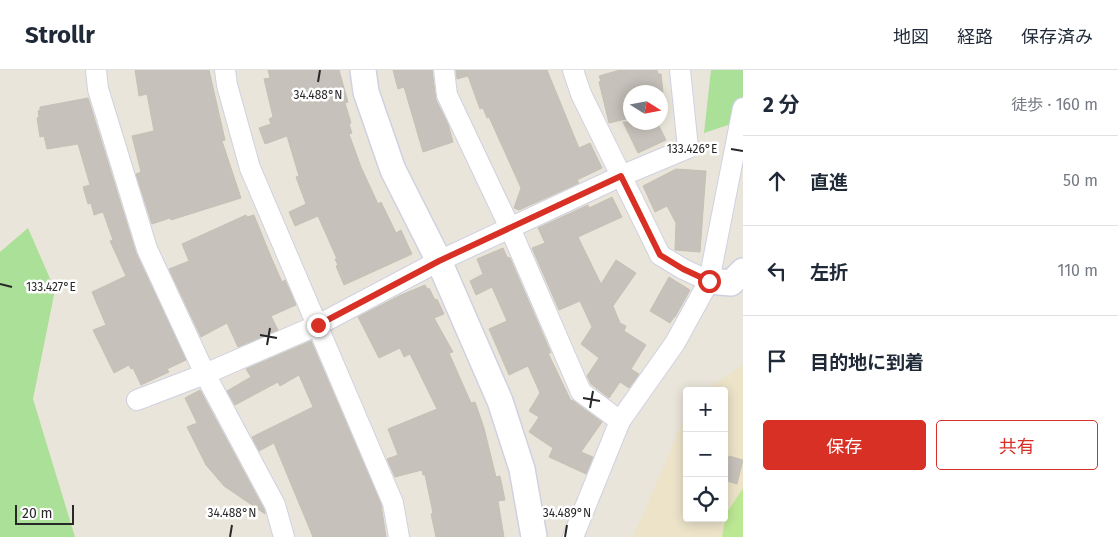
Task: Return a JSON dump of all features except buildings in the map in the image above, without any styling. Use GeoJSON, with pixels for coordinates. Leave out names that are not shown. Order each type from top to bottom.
{"type":"FeatureCollection","features":[{"type":"Feature","properties":{"kind":"street"},"geometry":{"type":"LineString","coordinates":[[96,70],[98,89],[147,249],[205,374],[275,505],[284,537]]}},
{"type":"Feature","properties":{"kind":"street"},"geometry":{"type":"LineString","coordinates":[[225,70],[226,85],[250,168],[392,503],[399,537]]}},
{"type":"Feature","properties":{"kind":"street"},"geometry":{"type":"LineString","coordinates":[[363,70],[366,92],[393,170],[439,261],[500,400],[522,469],[534,537]]}},
{"type":"Feature","properties":{"kind":"street"},"geometry":{"type":"LineString","coordinates":[[444,70],[447,95],[510,228],[581,392],[620,421]]}},
{"type":"Feature","properties":{"kind":"street"},"geometry":{"type":"LineString","coordinates":[[573,70],[581,94],[660,255],[683,269],[709,281],[731,283],[743,271]]}},
{"type":"Feature","properties":{"kind":"street"},"geometry":{"type":"LineString","coordinates":[[137,400],[205,374],[318,325],[439,261],[621,176],[688,148],[680,70]]}},
{"type":"Feature","properties":{"kind":"street"},"geometry":{"type":"LineString","coordinates":[[573,537],[620,421],[675,343],[709,281],[743,108]]}},
{"type":"Feature","properties":{"kind":"shaded area"},"geometry":{"type":"Polygon","coordinates":[[[743,365],[743,537],[633,537],[683,421],[683,522],[728,522],[728,387],[710,387],[743,365]]]}},
{"type":"Feature","properties":{"kind":"green space"},"geometry":{"type":"Polygon","coordinates":[[[711,70],[743,70],[743,120],[704,133],[711,70]]]}},
{"type":"Feature","properties":{"kind":"green space"},"geometry":{"type":"Polygon","coordinates":[[[28,228],[55,290],[33,399],[75,537],[0,537],[0,252],[28,228]]]}},
{"type":"Feature","properties":{"kind":"green space"},"geometry":{"type":"Polygon","coordinates":[[[743,488],[743,537],[722,537],[725,522],[728,522],[728,511],[743,488]]]}},
{"type":"Feature","properties":{"kind":"route"},"geometry":{"type":"LineString","coordinates":[[318,325],[439,261],[621,176],[660,255],[683,269],[709,281]]}}]}
